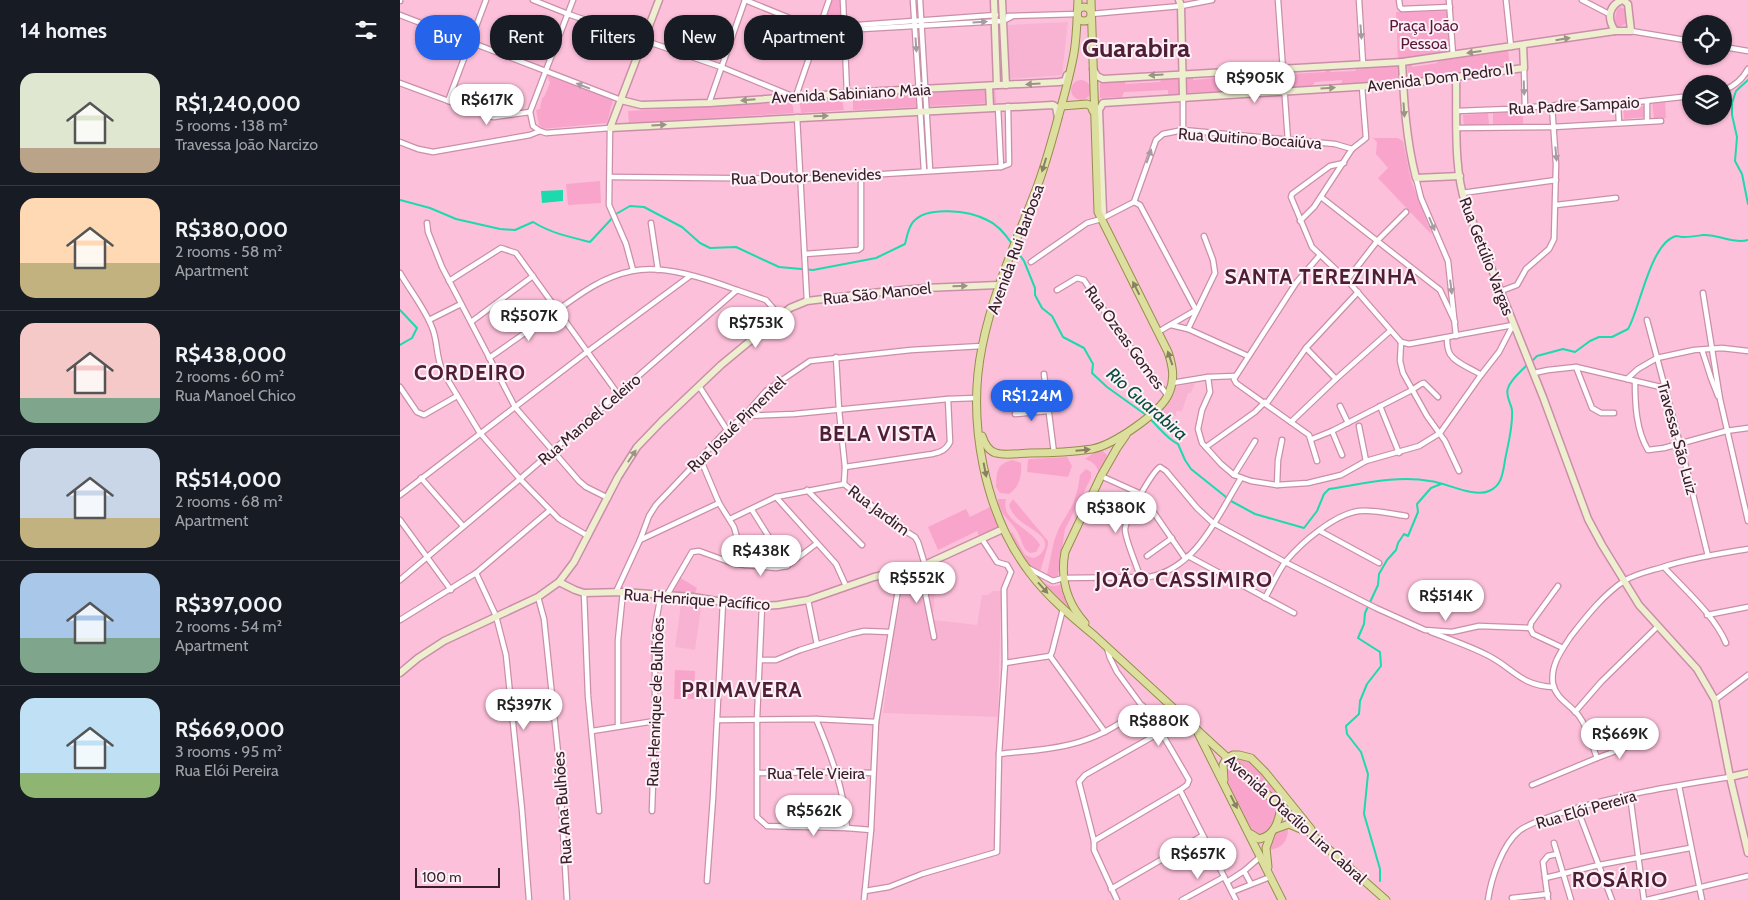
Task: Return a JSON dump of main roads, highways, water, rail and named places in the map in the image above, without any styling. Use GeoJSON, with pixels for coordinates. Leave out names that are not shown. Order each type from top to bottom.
{"type":"FeatureCollection","features":[{"type":"Feature","properties":{"kind":"main road"},"geometry":{"type":"LineString","coordinates":[[621,100],[659,0]]}},
{"type":"Feature","properties":{"kind":"main road"},"geometry":{"type":"LineString","coordinates":[[994,0],[999,18],[1006,85]]}},
{"type":"Feature","properties":{"kind":"main road"},"geometry":{"type":"LineString","coordinates":[[997,85],[999,18],[1002,0]]}},
{"type":"Feature","properties":{"kind":"main road","name":"Avenida Rui Barbosa"},"geometry":{"type":"LineString","coordinates":[[1064,609],[1044,590],[1025,566],[1003,529],[987,482],[976,398],[982,346],[998,285],[1043,170],[1062,106],[1074,52],[1078,0]]}},
{"type":"Feature","properties":{"kind":"main road"},"geometry":{"type":"LineString","coordinates":[[979,428],[986,445],[994,452],[1054,453],[1093,449],[1134,428],[1152,413],[1168,396],[1172,383],[1171,359],[1098,212],[1092,79],[1091,0]]}},
{"type":"Feature","properties":{"kind":"main road"},"geometry":{"type":"LineString","coordinates":[[1523,45],[1614,31],[1631,31],[1628,4],[1618,1],[1609,14],[1610,23],[1614,31]]}},
{"type":"Feature","properties":{"kind":"main road"},"geometry":{"type":"LineString","coordinates":[[1181,2],[1183,97]]}},
{"type":"Feature","properties":{"kind":"main road"},"geometry":{"type":"LineString","coordinates":[[1078,14],[1081,20],[1086,21],[1090,18],[1091,14]]}},
{"type":"Feature","properties":{"kind":"main road","name":"Avenida Dom Pedro II"},"geometry":{"type":"LineString","coordinates":[[1092,66],[1097,76],[1103,79],[1402,62],[1523,45],[1524,68],[1456,78],[1362,87],[1105,102],[1100,105],[1099,110],[1103,212],[1101,218]]}},
{"type":"Feature","properties":{"kind":"main road"},"geometry":{"type":"LineString","coordinates":[[1402,62],[1406,128],[1416,178],[1460,176]]}},
{"type":"Feature","properties":{"kind":"main road","name":"Avenida Sabiniano Maia"},"geometry":{"type":"LineString","coordinates":[[1058,118],[1056,107],[1053,105],[1008,106],[610,128],[621,100],[641,105],[709,103],[794,96],[1064,81],[1071,66]]}},
{"type":"Feature","properties":{"kind":"main road","name":"Rua Getúlio Vargas"},"geometry":{"type":"LineString","coordinates":[[1456,78],[1456,111],[1462,192],[1533,372],[1588,519],[1639,605],[1697,669],[1714,700],[1748,853]]}},
{"type":"Feature","properties":{"kind":"main road"},"geometry":{"type":"LineString","coordinates":[[989,86],[990,107]]}},
{"type":"Feature","properties":{"kind":"main road"},"geometry":{"type":"LineString","coordinates":[[1062,106],[1087,104],[1091,106],[1094,112]]}},
{"type":"Feature","properties":{"kind":"main road","name":"Rua São Manoel"},"geometry":{"type":"LineString","coordinates":[[400,673],[418,658],[444,641],[538,597],[559,582],[574,562],[618,477],[637,447],[742,346],[790,308],[807,301],[925,288],[998,285]]}},
{"type":"Feature","properties":{"kind":"main road","name":"Avenida Otacílio Lira Cabral"},"geometry":{"type":"LineString","coordinates":[[1095,636],[1074,608],[1067,594],[1063,563],[1065,552],[1112,456],[1126,435],[1134,428]]}},
{"type":"Feature","properties":{"kind":"main road"},"geometry":{"type":"LineString","coordinates":[[1104,445],[1112,456]]}},
{"type":"Feature","properties":{"kind":"main road","name":"Rua Henrique Pacífico"},"geometry":{"type":"LineString","coordinates":[[559,582],[584,593],[664,594],[762,606],[778,605],[808,600],[846,586],[923,566],[1003,529]]}},
{"type":"Feature","properties":{"kind":"main road","name":"Avenida Otacílio Lira Cabral"},"geometry":{"type":"LineString","coordinates":[[1064,609],[1386,900]]}},
{"type":"Feature","properties":{"kind":"main road"},"geometry":{"type":"LineString","coordinates":[[1195,728],[1282,900]]}},
{"type":"Feature","properties":{"kind":"main road"},"geometry":{"type":"LineString","coordinates":[[1225,785],[1223,765],[1228,757],[1244,755],[1255,762],[1293,805],[1318,840]]}},
{"type":"Feature","properties":{"kind":"main road"},"geometry":{"type":"LineString","coordinates":[[1730,777],[1748,773]]}},
{"type":"Feature","properties":{"kind":"main road"},"geometry":{"type":"LineString","coordinates":[[1269,875],[1266,848],[1281,807]]}},
{"type":"Feature","properties":{"kind":"main road"},"geometry":{"type":"LineString","coordinates":[[1247,828],[1252,835],[1259,839],[1266,837],[1273,830],[1286,825],[1294,825],[1318,840]]}},
{"type":"Feature","properties":{"kind":"waterway","name":"Rio Guarabira"},"geometry":{"type":"LineString","coordinates":[[1748,80],[1736,91],[1732,103],[1732,115],[1737,137],[1735,161],[1742,174],[1748,204]]}},
{"type":"Feature","properties":{"kind":"waterway","name":"Rio Guarabira"},"geometry":{"type":"LineString","coordinates":[[400,200],[430,208],[456,219],[500,229],[515,230],[533,222],[553,232],[590,242],[616,214],[630,206],[644,207],[682,227],[700,243],[710,248],[736,247],[779,267],[813,270],[876,258],[905,244],[911,224],[928,213],[949,211],[980,217],[998,227],[1012,244]]}},
{"type":"Feature","properties":{"kind":"waterway","name":"Rio Guarabira"},"geometry":{"type":"LineString","coordinates":[[1531,362],[1537,356],[1563,349],[1575,352],[1599,337],[1612,337],[1628,329],[1653,263],[1667,241],[1676,236],[1703,235],[1737,241],[1748,240]]}},
{"type":"Feature","properties":{"kind":"waterway","name":"Rio Guarabira"},"geometry":{"type":"LineString","coordinates":[[1015,248],[1024,261],[1035,288],[1035,295],[1042,308],[1052,316],[1063,337],[1084,348],[1093,364],[1092,373],[1107,387],[1146,415]]}},
{"type":"Feature","properties":{"kind":"waterway","name":"Rio Guarabira"},"geometry":{"type":"LineString","coordinates":[[400,310],[417,328],[412,338],[400,345]]}},
{"type":"Feature","properties":{"kind":"waterway","name":"Rio Guarabira"},"geometry":{"type":"LineString","coordinates":[[1149,418],[1166,436],[1178,444],[1191,469],[1231,501],[1255,514],[1304,528],[1317,511],[1324,494],[1329,489],[1405,479],[1437,482],[1476,493],[1483,493],[1494,488],[1498,485],[1502,476],[1511,427],[1512,410],[1507,391],[1513,379],[1527,365]]}},
{"type":"Feature","properties":{"kind":"waterway"},"geometry":{"type":"LineString","coordinates":[[1380,881],[1380,869],[1364,814],[1368,774],[1361,752],[1347,734],[1346,726],[1359,714],[1360,701],[1367,684],[1381,666],[1380,652],[1358,638],[1364,624],[1365,613],[1378,585],[1379,574],[1387,560],[1396,550],[1404,534],[1408,536],[1418,512],[1417,504],[1431,488],[1441,484]]}},
{"type":"Feature","properties":{"kind":"district","name":"Guarabira"},"geometry":{"type":"Point","coordinates":[1136,48]}},
{"type":"Feature","properties":{"kind":"district","name":"SANTA TEREZINHA"},"geometry":{"type":"Point","coordinates":[1321,277]}},
{"type":"Feature","properties":{"kind":"district","name":"CORDEIRO"},"geometry":{"type":"Point","coordinates":[470,373]}},
{"type":"Feature","properties":{"kind":"district","name":"BELA VISTA"},"geometry":{"type":"Point","coordinates":[878,434]}},
{"type":"Feature","properties":{"kind":"district","name":"JOÃO CASSIMIRO"},"geometry":{"type":"Point","coordinates":[1184,580]}},
{"type":"Feature","properties":{"kind":"district","name":"PRIMAVERA"},"geometry":{"type":"Point","coordinates":[742,690]}},
{"type":"Feature","properties":{"kind":"district","name":"ROSÁRIO"},"geometry":{"type":"Point","coordinates":[1620,880]}},
{"type":"Feature","properties":{"kind":"park label","name":"Praça João Pessoa"},"geometry":{"type":"Point","coordinates":[1424,34]}}]}
